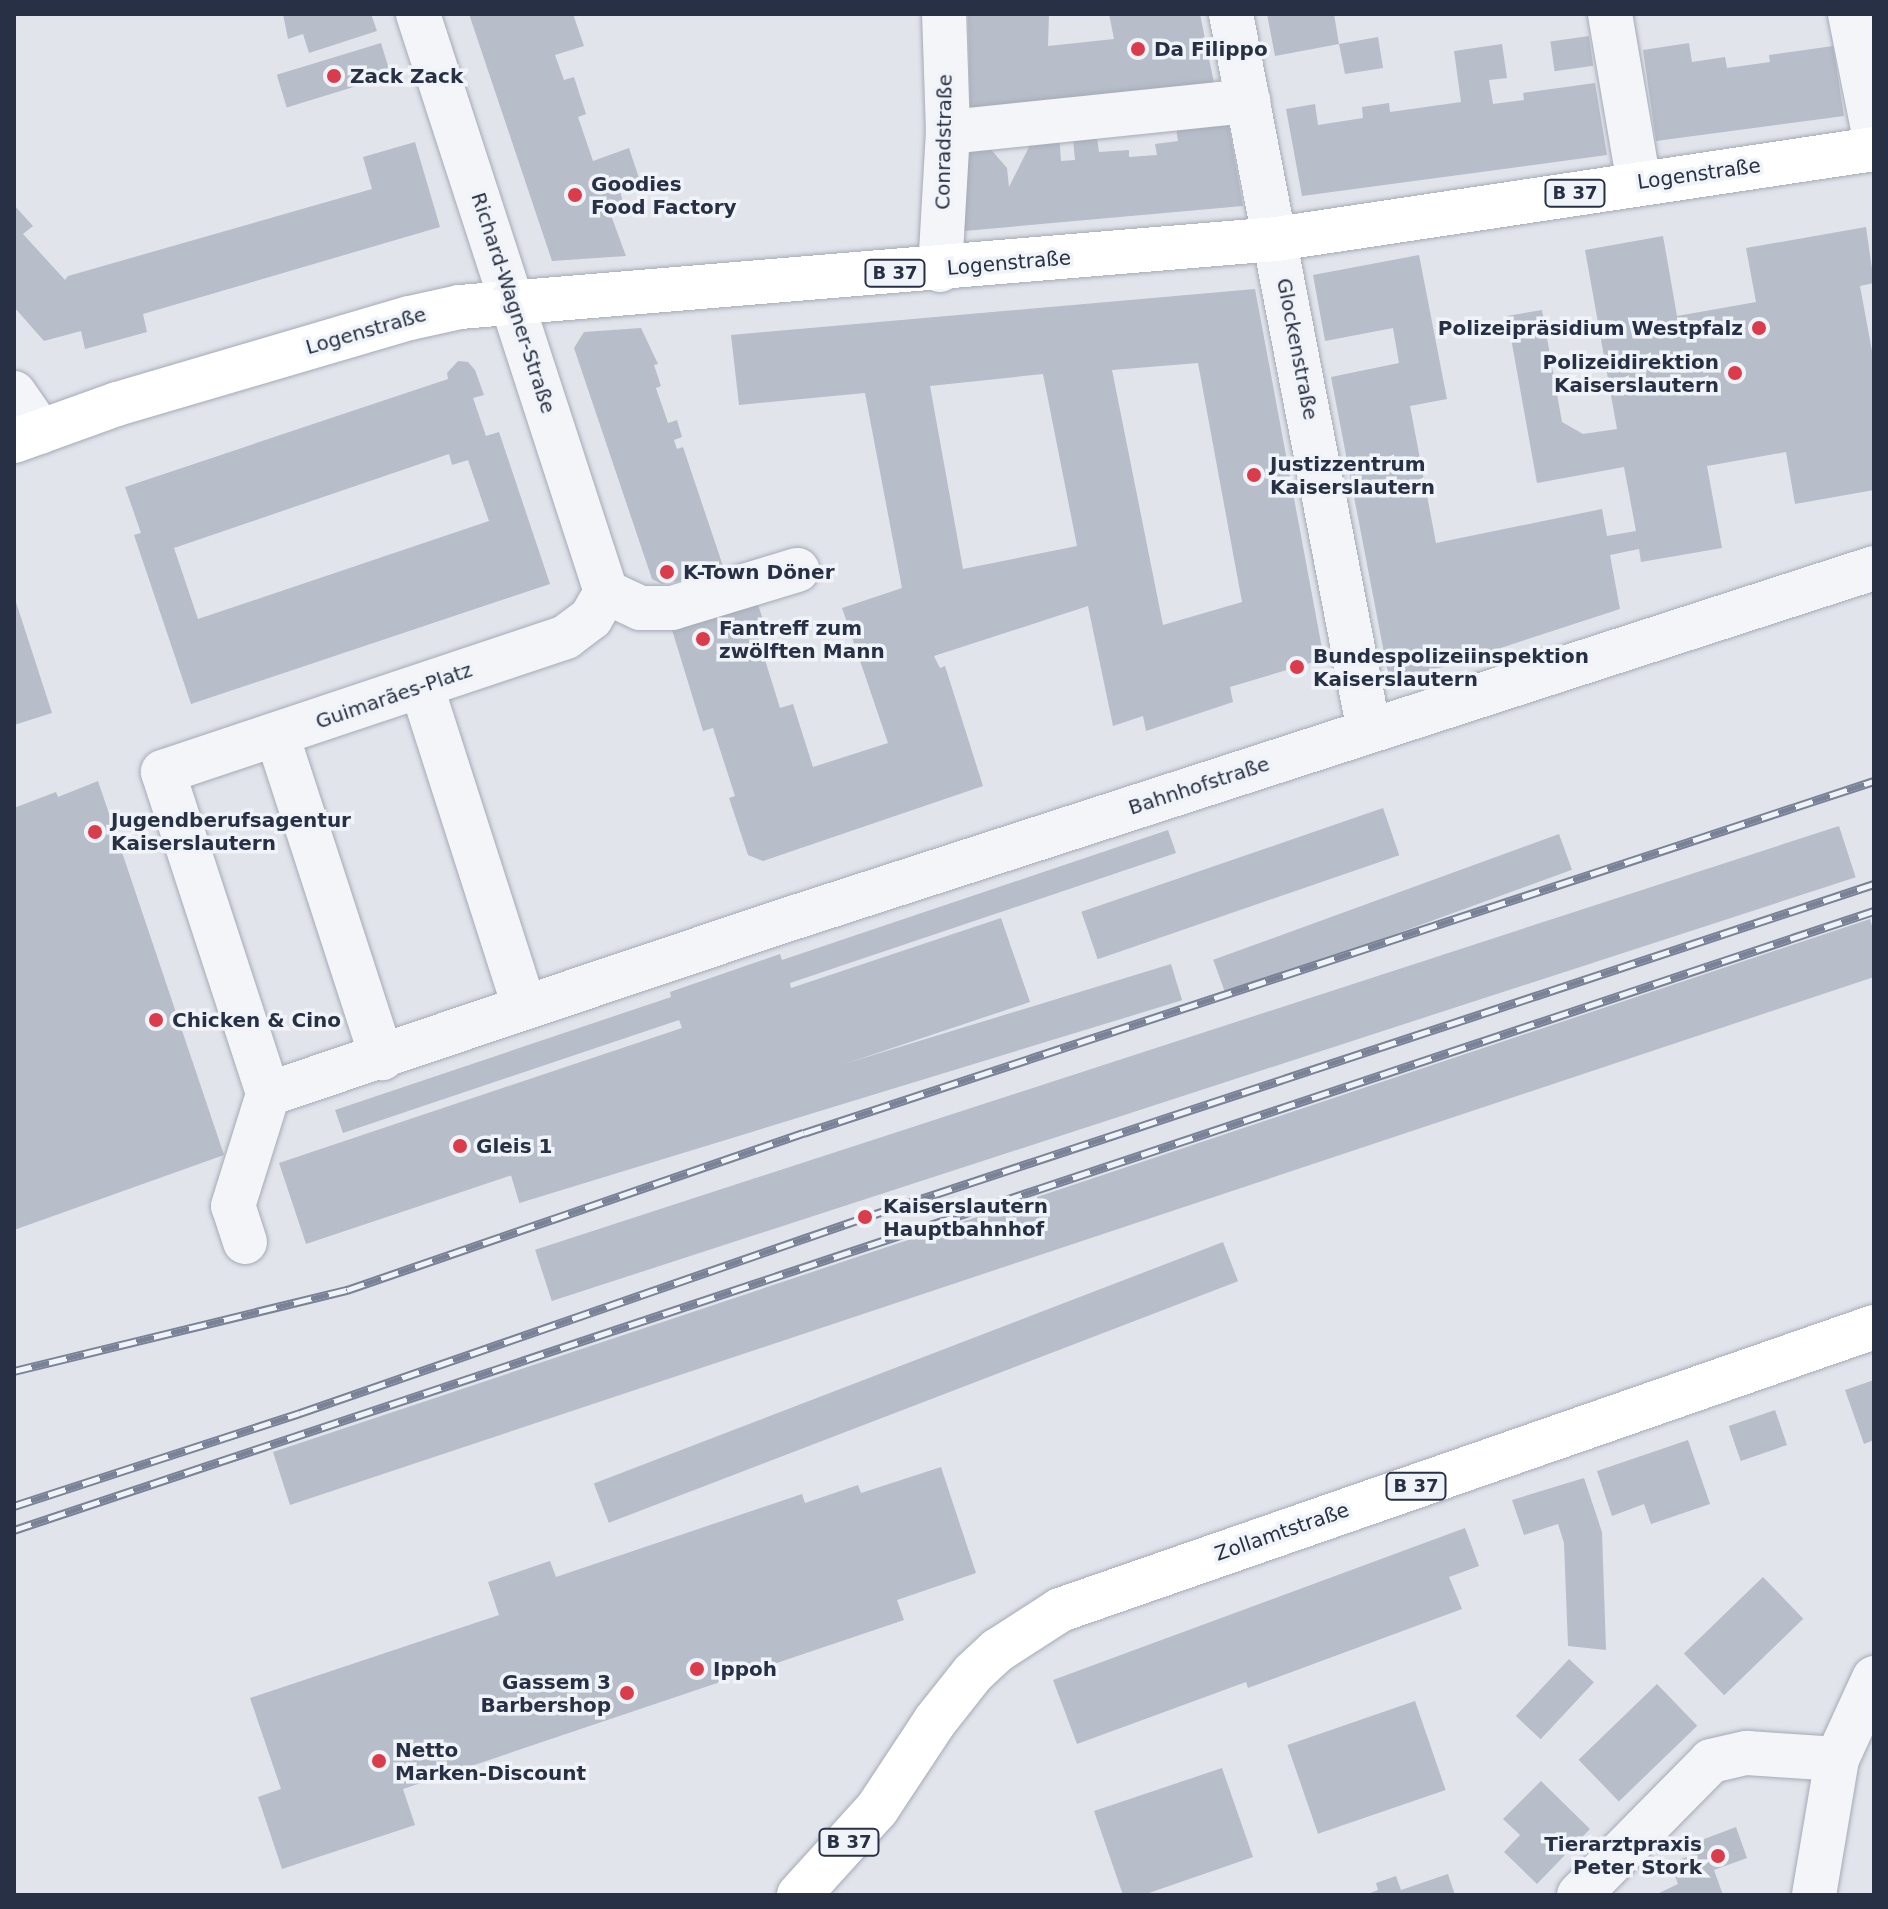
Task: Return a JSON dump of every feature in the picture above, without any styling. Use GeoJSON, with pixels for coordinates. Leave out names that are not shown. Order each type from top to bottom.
{"type":"FeatureCollection","features":[{"type":"Feature","properties":{"kind":"main road","name":"Logenstraße"},"geometry":{"type":"LineString","coordinates":[[28,436],[117,404],[410,318],[460,307],[940,270],[1276,239],[1874,149]]}},
{"type":"Feature","properties":{"kind":"main road","name":"Zollamtstraße"},"geometry":{"type":"LineString","coordinates":[[799,1895],[877,1809],[935,1721],[973,1673],[998,1650],[1060,1610],[1874,1327]]}},
{"type":"Feature","properties":{"kind":"street","name":"Richard-Wagner-Straße"},"geometry":{"type":"LineString","coordinates":[[418,14],[606,592]]}},
{"type":"Feature","properties":{"kind":"street","name":"Conradstraße"},"geometry":{"type":"LineString","coordinates":[[940,270],[948,132],[944,14]]}},
{"type":"Feature","properties":{"kind":"street","name":"Glockenstraße"},"geometry":{"type":"LineString","coordinates":[[1231,14],[1369,731]]}},
{"type":"Feature","properties":{"kind":"street"},"geometry":{"type":"LineString","coordinates":[[1610,14],[1639,183]]}},
{"type":"Feature","properties":{"kind":"street"},"geometry":{"type":"LineString","coordinates":[[1850,14],[1874,134]]}},
{"type":"Feature","properties":{"kind":"street"},"geometry":{"type":"LineString","coordinates":[[948,132],[1248,101]]}},
{"type":"Feature","properties":{"kind":"street"},"geometry":{"type":"LineString","coordinates":[[14,393],[28,436]]}},
{"type":"Feature","properties":{"kind":"street","name":"Bahnhofstraße"},"geometry":{"type":"LineString","coordinates":[[525,1008],[1038,837],[1874,568]]}},
{"type":"Feature","properties":{"kind":"street"},"geometry":{"type":"LineString","coordinates":[[606,592],[640,608],[672,608],[797,570]]}},
{"type":"Feature","properties":{"kind":"street","name":"Guimarães-Platz"},"geometry":{"type":"LineString","coordinates":[[268,1094],[163,772],[422,688],[566,637],[591,618],[606,592]]}},
{"type":"Feature","properties":{"kind":"street"},"geometry":{"type":"LineString","coordinates":[[245,1242],[233,1206],[268,1094],[525,1008],[422,688]]}},
{"type":"Feature","properties":{"kind":"street"},"geometry":{"type":"LineString","coordinates":[[287,732],[391,1054]]}},
{"type":"Feature","properties":{"kind":"street"},"geometry":{"type":"LineString","coordinates":[[1814,1895],[1837,1759],[1874,1678]]}},
{"type":"Feature","properties":{"kind":"street"},"geometry":{"type":"LineString","coordinates":[[1579,1895],[1711,1761],[1747,1753],[1837,1759]]}},
{"type":"Feature","properties":{"kind":"building"},"geometry":{"type":"Polygon","coordinates":[[[283,14],[371,14],[377,31],[309,53],[303,34],[288,39],[283,14]]]}},
{"type":"Feature","properties":{"kind":"building"},"geometry":{"type":"Polygon","coordinates":[[[469,14],[573,14],[584,46],[555,55],[564,80],[574,77],[586,114],[578,117],[593,161],[629,148],[639,178],[618,185],[624,205],[609,210],[626,256],[552,261],[469,14]]]}},
{"type":"Feature","properties":{"kind":"building"},"geometry":{"type":"Polygon","coordinates":[[[968,14],[1049,14],[1048,46],[1114,39],[1109,14],[1200,14],[1216,93],[970,116],[968,14]]]}},
{"type":"Feature","properties":{"kind":"building"},"geometry":{"type":"Polygon","coordinates":[[[1267,14],[1334,14],[1339,44],[1275,56],[1267,14]]]}},
{"type":"Feature","properties":{"kind":"building"},"geometry":{"type":"Polygon","coordinates":[[[1589,36],[1593,66],[1555,71],[1550,41],[1589,36]]]}},
{"type":"Feature","properties":{"kind":"building"},"geometry":{"type":"Polygon","coordinates":[[[1378,37],[1383,68],[1345,74],[1339,44],[1378,37]]]}},
{"type":"Feature","properties":{"kind":"building","name":"Zack Zack"},"geometry":{"type":"Polygon","coordinates":[[[381,43],[391,76],[287,107],[277,75],[381,43]]]}},
{"type":"Feature","properties":{"kind":"building"},"geometry":{"type":"Polygon","coordinates":[[[1689,43],[1692,62],[1725,57],[1727,68],[1770,62],[1769,55],[1833,46],[1844,116],[1656,141],[1643,50],[1689,43]]]}},
{"type":"Feature","properties":{"kind":"building"},"geometry":{"type":"Polygon","coordinates":[[[1502,44],[1507,78],[1489,80],[1493,104],[1524,100],[1523,93],[1595,83],[1607,155],[1302,196],[1286,109],[1315,104],[1318,125],[1363,118],[1362,107],[1389,103],[1390,112],[1461,102],[1454,51],[1502,44]]]}},
{"type":"Feature","properties":{"kind":"building"},"geometry":{"type":"Polygon","coordinates":[[[1227,116],[1243,206],[953,232],[960,147],[987,145],[1007,168],[1009,187],[1035,135],[1059,133],[1061,161],[1075,160],[1073,139],[1097,138],[1099,152],[1129,150],[1129,157],[1157,155],[1155,144],[1178,141],[1175,122],[1227,116]]]}},
{"type":"Feature","properties":{"kind":"building"},"geometry":{"type":"Polygon","coordinates":[[[415,142],[440,227],[143,314],[147,332],[85,349],[81,331],[44,341],[14,307],[14,205],[33,226],[23,234],[65,280],[68,276],[372,189],[363,157],[415,142]]]}},
{"type":"Feature","properties":{"kind":"building"},"geometry":{"type":"Polygon","coordinates":[[[1866,227],[1874,283],[1860,286],[1874,362],[1874,490],[1795,504],[1786,452],[1707,466],[1722,548],[1641,562],[1639,549],[1610,555],[1620,609],[1390,684],[1331,377],[1399,363],[1393,328],[1325,341],[1313,275],[1419,255],[1447,399],[1410,406],[1436,543],[1602,509],[1607,536],[1636,531],[1624,467],[1537,483],[1507,316],[1542,310],[1562,422],[1583,434],[1617,429],[1585,250],[1663,236],[1677,316],[1756,302],[1746,248],[1866,227]]]}},
{"type":"Feature","properties":{"kind":"building","name":"Justizzentrum Kaiserslautern"},"geometry":{"type":"Polygon","coordinates":[[[1255,289],[1324,659],[1230,687],[1233,702],[1146,731],[1143,716],[1113,726],[1088,606],[934,656],[940,668],[945,666],[983,786],[763,861],[748,855],[729,798],[735,796],[713,728],[703,731],[669,620],[754,593],[766,628],[756,631],[780,708],[793,704],[813,767],[888,743],[842,608],[902,588],[865,393],[739,405],[731,335],[1255,289]],[[1198,363],[1112,370],[1163,625],[1242,602],[1198,363]],[[1043,374],[930,386],[963,569],[1077,546],[1043,374]]]}},
{"type":"Feature","properties":{"kind":"building"},"geometry":{"type":"Polygon","coordinates":[[[641,328],[658,364],[654,365],[661,386],[656,388],[668,423],[677,420],[682,437],[674,440],[677,449],[683,447],[725,572],[662,584],[652,579],[574,348],[584,332],[641,328]]]}},
{"type":"Feature","properties":{"kind":"building"},"geometry":{"type":"Polygon","coordinates":[[[458,361],[468,362],[475,370],[484,395],[473,398],[486,436],[499,432],[550,584],[191,704],[134,535],[141,533],[125,487],[448,379],[447,373],[458,361]],[[449,454],[174,548],[198,619],[489,521],[468,460],[452,465],[449,454]]]}},
{"type":"Feature","properties":{"kind":"building"},"geometry":{"type":"Polygon","coordinates":[[[14,596],[52,713],[14,725],[14,596]]]}},
{"type":"Feature","properties":{"kind":"building"},"geometry":{"type":"Polygon","coordinates":[[[98,781],[224,1155],[14,1230],[14,808],[56,792],[58,797],[98,781]]]}},
{"type":"Feature","properties":{"kind":"building"},"geometry":{"type":"Polygon","coordinates":[[[1383,808],[1399,855],[1098,959],[1081,912],[1383,808]]]}},
{"type":"Feature","properties":{"kind":"building"},"geometry":{"type":"Polygon","coordinates":[[[1839,826],[1856,877],[552,1301],[535,1250],[1839,826]]]}},
{"type":"Feature","properties":{"kind":"building"},"geometry":{"type":"Polygon","coordinates":[[[1168,830],[1176,853],[790,983],[791,988],[1001,918],[1030,1002],[306,1244],[279,1163],[682,1028],[679,1020],[343,1133],[335,1110],[671,997],[670,992],[780,954],[782,960],[1168,830]]]}},
{"type":"Feature","properties":{"kind":"building"},"geometry":{"type":"Polygon","coordinates":[[[1559,834],[1572,870],[1226,996],[1213,960],[1559,834]]]}},
{"type":"Feature","properties":{"kind":"building"},"geometry":{"type":"Polygon","coordinates":[[[1870,919],[1874,933],[1874,977],[290,1505],[273,1452],[1870,919]]]}},
{"type":"Feature","properties":{"kind":"building"},"geometry":{"type":"Polygon","coordinates":[[[1171,964],[1182,1000],[519,1203],[508,1167],[1171,964]]]}},
{"type":"Feature","properties":{"kind":"building"},"geometry":{"type":"Polygon","coordinates":[[[1223,1242],[1238,1281],[609,1523],[594,1484],[1223,1242]]]}},
{"type":"Feature","properties":{"kind":"building"},"geometry":{"type":"Polygon","coordinates":[[[1874,1380],[1874,1440],[1864,1444],[1845,1390],[1874,1380]]]}},
{"type":"Feature","properties":{"kind":"building"},"geometry":{"type":"Polygon","coordinates":[[[1775,1410],[1787,1445],[1741,1461],[1729,1426],[1775,1410]]]}},
{"type":"Feature","properties":{"kind":"building"},"geometry":{"type":"Polygon","coordinates":[[[1688,1440],[1710,1504],[1651,1524],[1644,1504],[1612,1516],[1597,1471],[1688,1440]]]}},
{"type":"Feature","properties":{"kind":"building"},"geometry":{"type":"Polygon","coordinates":[[[941,1467],[976,1573],[897,1600],[904,1620],[403,1789],[415,1825],[282,1869],[258,1797],[281,1789],[250,1698],[499,1615],[488,1582],[550,1561],[556,1577],[802,1494],[805,1503],[858,1485],[861,1493],[941,1467]]]}},
{"type":"Feature","properties":{"kind":"building"},"geometry":{"type":"Polygon","coordinates":[[[1584,1478],[1602,1532],[1606,1650],[1568,1646],[1564,1543],[1558,1524],[1524,1535],[1512,1500],[1584,1478]]]}},
{"type":"Feature","properties":{"kind":"building"},"geometry":{"type":"Polygon","coordinates":[[[1465,1528],[1479,1566],[1449,1577],[1462,1609],[1248,1688],[1246,1682],[1077,1744],[1053,1680],[1465,1528]]]}},
{"type":"Feature","properties":{"kind":"building"},"geometry":{"type":"Polygon","coordinates":[[[1763,1577],[1803,1619],[1724,1695],[1684,1653],[1763,1577]]]}},
{"type":"Feature","properties":{"kind":"building"},"geometry":{"type":"Polygon","coordinates":[[[1569,1659],[1594,1682],[1541,1739],[1516,1716],[1569,1659]]]}},
{"type":"Feature","properties":{"kind":"building"},"geometry":{"type":"Polygon","coordinates":[[[1657,1684],[1697,1726],[1619,1801],[1579,1760],[1657,1684]]]}},
{"type":"Feature","properties":{"kind":"building"},"geometry":{"type":"Polygon","coordinates":[[[1415,1701],[1446,1790],[1318,1834],[1287,1745],[1415,1701]]]}},
{"type":"Feature","properties":{"kind":"building"},"geometry":{"type":"Polygon","coordinates":[[[1222,1768],[1253,1857],[1143,1895],[1123,1895],[1094,1811],[1222,1768]]]}},
{"type":"Feature","properties":{"kind":"building"},"geometry":{"type":"Polygon","coordinates":[[[1541,1781],[1590,1829],[1537,1884],[1504,1852],[1520,1835],[1503,1819],[1541,1781]]]}},
{"type":"Feature","properties":{"kind":"building","name":"Tierarztpraxis Peter Stork"},"geometry":{"type":"Polygon","coordinates":[[[1736,1827],[1747,1858],[1714,1870],[1723,1895],[1655,1895],[1678,1884],[1670,1863],[1695,1854],[1691,1844],[1736,1827]]]}},
{"type":"Feature","properties":{"kind":"building"},"geometry":{"type":"Polygon","coordinates":[[[1448,1874],[1455,1895],[1365,1895],[1378,1890],[1376,1883],[1396,1876],[1401,1890],[1448,1874]]]}},
{"type":"Feature","properties":{"kind":"railway"},"geometry":{"type":"LineString","coordinates":[[14,1371],[347,1290],[804,1133],[1874,781]]}},
{"type":"Feature","properties":{"kind":"railway"},"geometry":{"type":"LineString","coordinates":[[14,1506],[300,1413],[866,1217],[1874,884]]}},
{"type":"Feature","properties":{"kind":"railway"},"geometry":{"type":"LineString","coordinates":[[14,1530],[1874,911]]}},
{"type":"Feature","properties":{"kind":"place","name":"Da Filippo"},"geometry":{"type":"Point","coordinates":[1138,49]}},
{"type":"Feature","properties":{"kind":"place","name":"Zack Zack"},"geometry":{"type":"Point","coordinates":[334,76]}},
{"type":"Feature","properties":{"kind":"place","name":"Goodies Food Factory"},"geometry":{"type":"Point","coordinates":[575,195]}},
{"type":"Feature","properties":{"kind":"place","name":"Polizeipräsidium Westpfalz"},"geometry":{"type":"Point","coordinates":[1759,328]}},
{"type":"Feature","properties":{"kind":"place","name":"Polizeidirektion Kaiserslautern"},"geometry":{"type":"Point","coordinates":[1735,373]}},
{"type":"Feature","properties":{"kind":"place","name":"Justizzentrum Kaiserslautern"},"geometry":{"type":"Point","coordinates":[1254,475]}},
{"type":"Feature","properties":{"kind":"place","name":"K-Town Döner"},"geometry":{"type":"Point","coordinates":[667,572]}},
{"type":"Feature","properties":{"kind":"place","name":"Fantreff zum zwölften Mann"},"geometry":{"type":"Point","coordinates":[703,639]}},
{"type":"Feature","properties":{"kind":"place","name":"Bundespolizeiinspektion Kaiserslautern"},"geometry":{"type":"Point","coordinates":[1297,667]}},
{"type":"Feature","properties":{"kind":"place","name":"Jugendberufsagentur Kaiserslautern"},"geometry":{"type":"Point","coordinates":[95,832]}},
{"type":"Feature","properties":{"kind":"place","name":"Chicken & Cino"},"geometry":{"type":"Point","coordinates":[156,1020]}},
{"type":"Feature","properties":{"kind":"place","name":"Gleis 1"},"geometry":{"type":"Point","coordinates":[460,1146]}},
{"type":"Feature","properties":{"kind":"place","name":"Kaiserslautern Hauptbahnhof"},"geometry":{"type":"Point","coordinates":[865,1217]}},
{"type":"Feature","properties":{"kind":"place","name":"Ippoh"},"geometry":{"type":"Point","coordinates":[697,1669]}},
{"type":"Feature","properties":{"kind":"place","name":"Gassem 3 Barbershop"},"geometry":{"type":"Point","coordinates":[627,1693]}},
{"type":"Feature","properties":{"kind":"place","name":"Netto Marken-Discount"},"geometry":{"type":"Point","coordinates":[379,1761]}},
{"type":"Feature","properties":{"kind":"place","name":"Tierarztpraxis Peter Stork"},"geometry":{"type":"Point","coordinates":[1718,1856]}}]}
